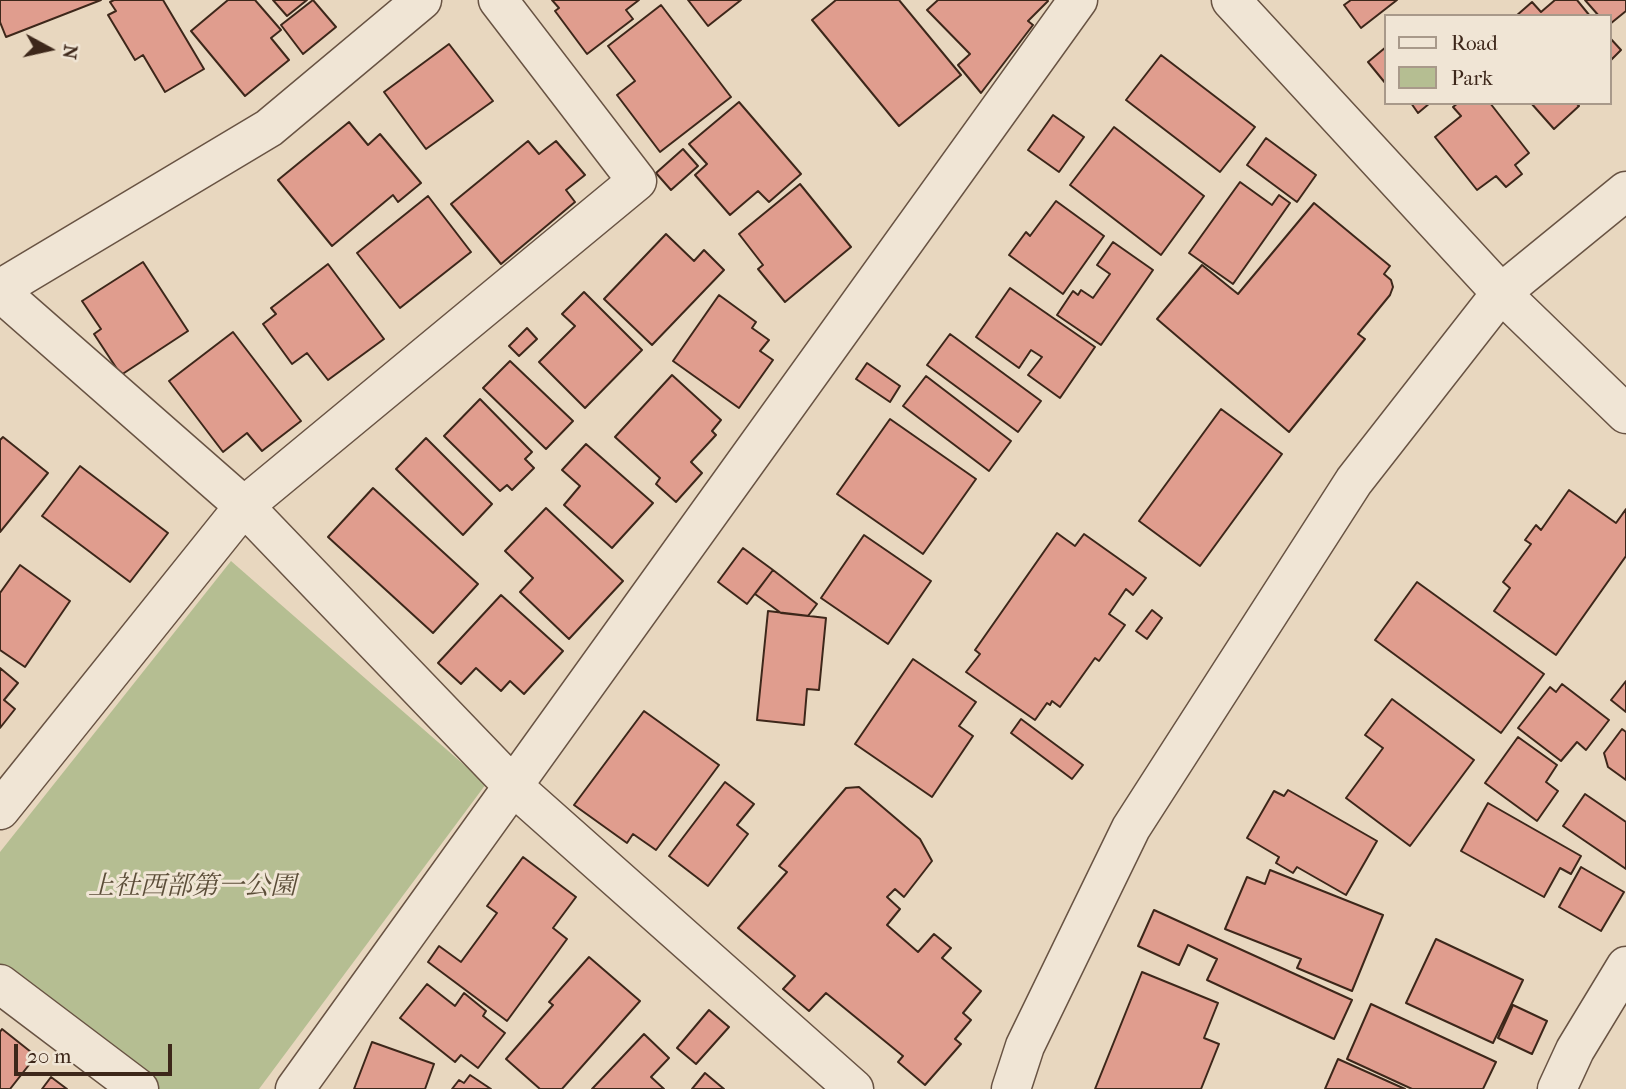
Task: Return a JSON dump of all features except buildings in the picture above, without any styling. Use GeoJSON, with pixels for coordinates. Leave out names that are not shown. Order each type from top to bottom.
{"type":"FeatureCollection","features":[{"type":"Feature","properties":{"kind":"street"},"geometry":{"type":"LineString","coordinates":[[422,0],[269,128],[0,291],[244,506],[514,787],[855,1089]]}},
{"type":"Feature","properties":{"kind":"street"},"geometry":{"type":"LineString","coordinates":[[0,810],[244,506],[637,181],[498,0]]}},
{"type":"Feature","properties":{"kind":"street"},"geometry":{"type":"LineString","coordinates":[[295,1089],[1078,0]]}},
{"type":"Feature","properties":{"kind":"street"},"geometry":{"type":"LineString","coordinates":[[1231,0],[1501,293],[1626,414]]}},
{"type":"Feature","properties":{"kind":"street"},"geometry":{"type":"LineString","coordinates":[[1011,1089],[1025,1046],[1131,828],[1354,481],[1501,293],[1626,191]]}},
{"type":"Feature","properties":{"kind":"street"},"geometry":{"type":"LineString","coordinates":[[1557,1089],[1575,1049],[1626,966]]}},
{"type":"Feature","properties":{"kind":"street"},"geometry":{"type":"LineString","coordinates":[[0,984],[139,1089]]}},
{"type":"Feature","properties":{"kind":"green space","name":"上社西部第一公園"},"geometry":{"type":"Polygon","coordinates":[[[231,561],[486,784],[259,1089],[157,1089],[0,967],[0,852],[231,561]]]}}]}
